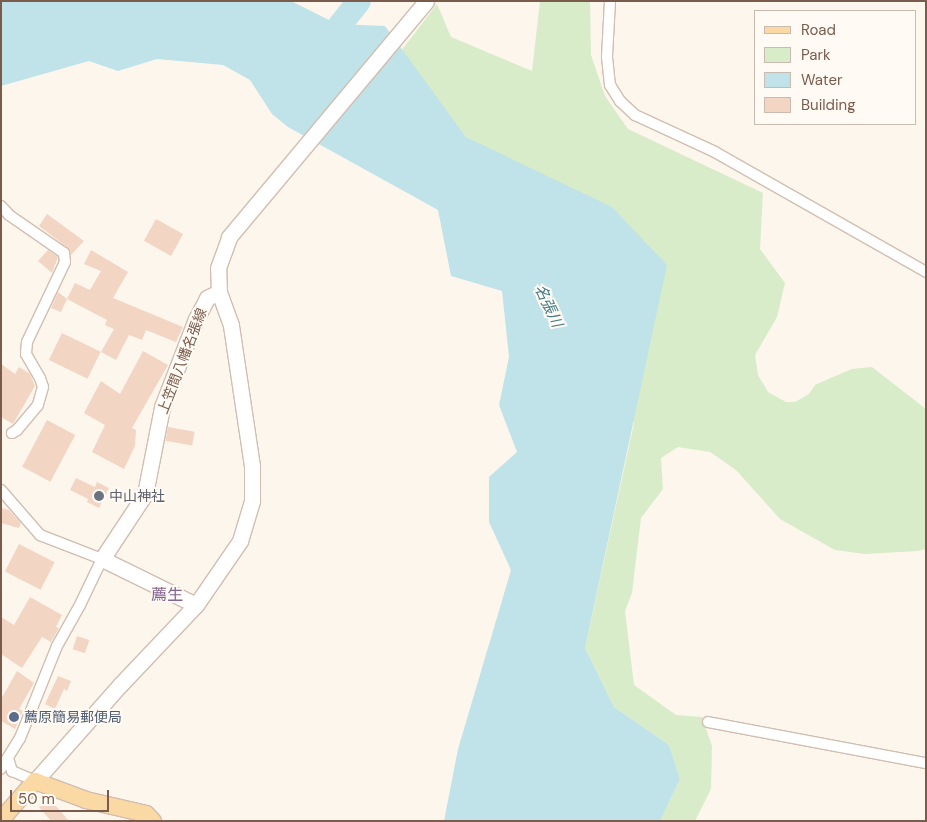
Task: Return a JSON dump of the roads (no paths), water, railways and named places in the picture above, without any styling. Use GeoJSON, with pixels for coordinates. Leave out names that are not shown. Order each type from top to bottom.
{"type":"FeatureCollection","features":[{"type":"Feature","properties":{"kind":"main road","name":"上笠間八幡名張線"},"geometry":{"type":"LineString","coordinates":[[35,781],[120,685],[196,605],[240,542],[252,501],[252,466],[231,325],[219,292],[218,268],[229,237],[423,6]]}},
{"type":"Feature","properties":{"kind":"main road","name":"上笠間八幡名張線"},"geometry":{"type":"LineString","coordinates":[[102,559],[145,494],[162,407],[196,319],[207,298],[219,292]]}},
{"type":"Feature","properties":{"kind":"main road"},"geometry":{"type":"LineString","coordinates":[[102,559],[196,605]]}},
{"type":"Feature","properties":{"kind":"main road"},"geometry":{"type":"LineString","coordinates":[[1,820],[35,781],[86,800],[146,814],[153,821]]}},
{"type":"Feature","properties":{"kind":"street"},"geometry":{"type":"LineString","coordinates":[[610,1],[607,58],[609,79],[620,101],[635,115],[714,152],[926,272]]}},
{"type":"Feature","properties":{"kind":"street"},"geometry":{"type":"LineString","coordinates":[[1,206],[9,215],[64,253],[65,262],[28,342],[26,354],[43,387],[38,405],[17,430],[12,433]]}},
{"type":"Feature","properties":{"kind":"street"},"geometry":{"type":"LineString","coordinates":[[1,490],[40,535],[102,559],[80,605],[57,646],[20,738],[1,768]]}},
{"type":"Feature","properties":{"kind":"street"},"geometry":{"type":"LineString","coordinates":[[708,722],[926,763]]}},
{"type":"Feature","properties":{"kind":"street"},"geometry":{"type":"LineString","coordinates":[[8,758],[12,771],[35,781]]}},
{"type":"Feature","properties":{"kind":"water","name":"名張川"},"geometry":{"type":"Polygon","coordinates":[[[1,1],[291,1],[337,24],[385,26],[466,137],[612,207],[667,265],[585,648],[614,707],[669,745],[680,779],[660,821],[444,821],[458,749],[511,570],[489,522],[489,477],[517,452],[499,405],[509,357],[502,291],[451,276],[438,210],[288,127],[272,114],[250,80],[223,65],[157,59],[118,71],[89,61],[1,86],[1,1]]]}},
{"type":"Feature","properties":{"kind":"waterway"},"geometry":{"type":"LineString","coordinates":[[321,49],[359,1]]}},
{"type":"Feature","properties":{"kind":"place","name":"中山神社"},"geometry":{"type":"Point","coordinates":[99,496]}},
{"type":"Feature","properties":{"kind":"place","name":"薦原簡易郵便局"},"geometry":{"type":"Point","coordinates":[14,717]}},
{"type":"Feature","properties":{"kind":"district","name":"薦生"},"geometry":{"type":"Point","coordinates":[167,595]}}]}
